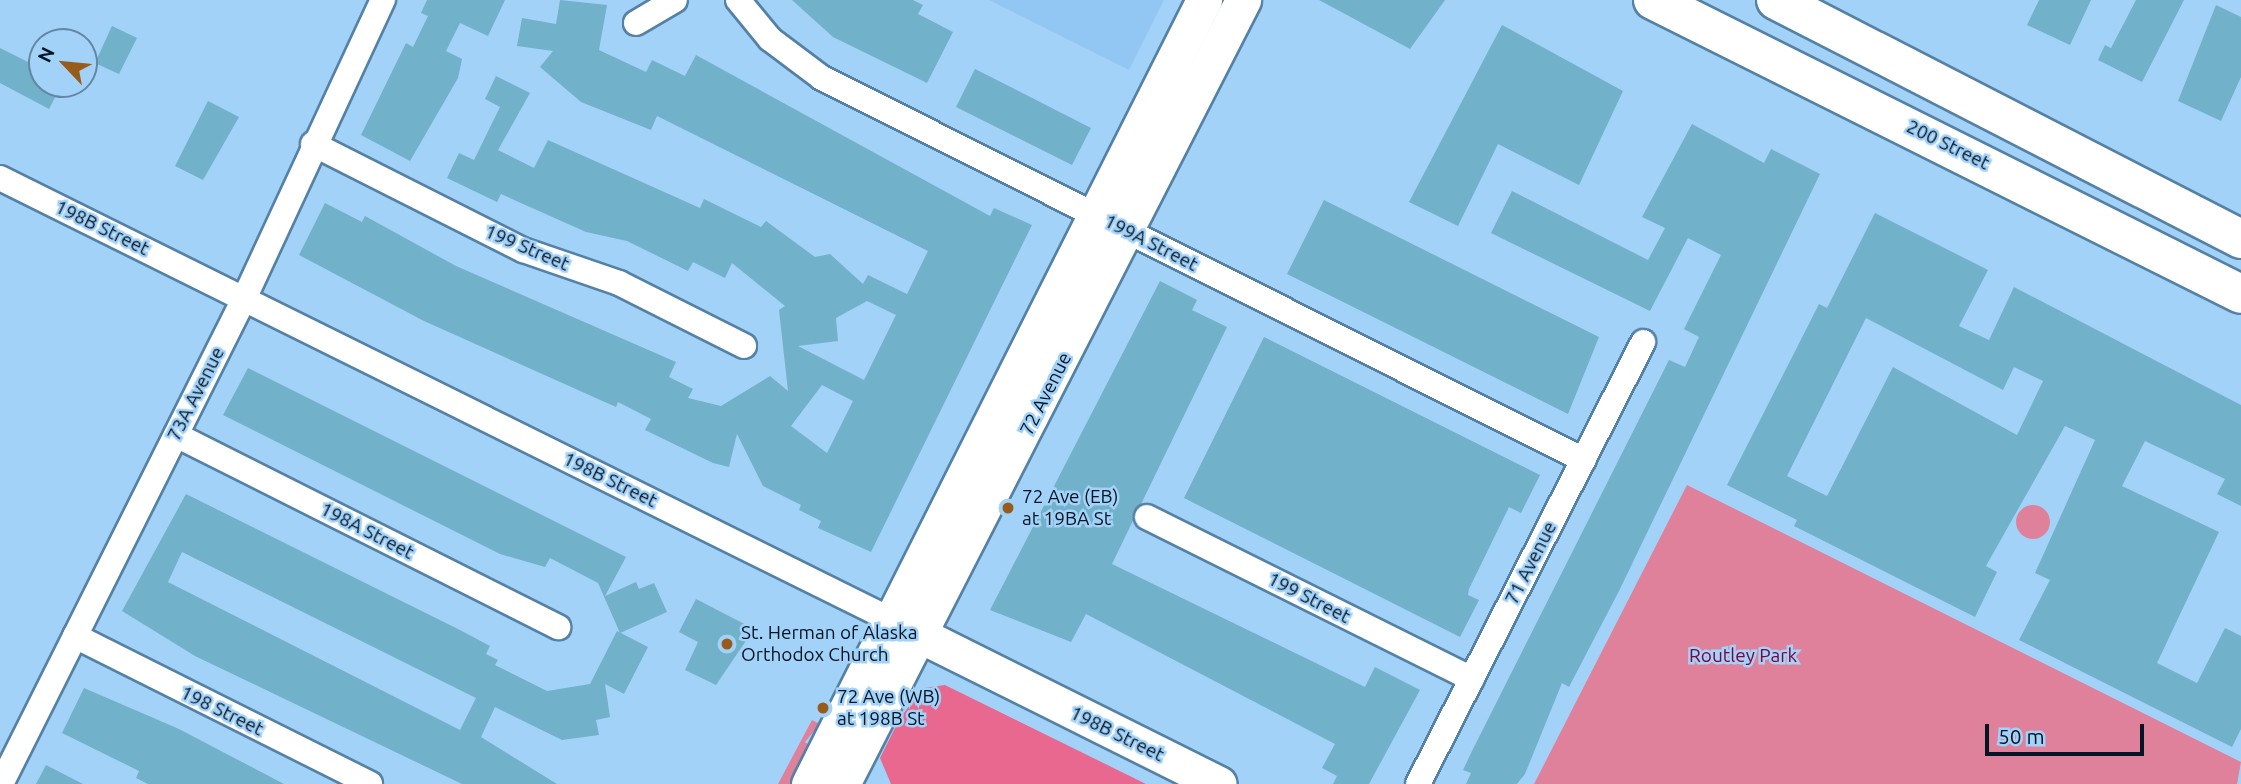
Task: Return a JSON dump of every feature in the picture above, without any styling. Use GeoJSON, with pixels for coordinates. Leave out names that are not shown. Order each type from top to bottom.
{"type":"FeatureCollection","features":[{"type":"Feature","properties":{"kind":"main road","name":"72 Avenue"},"geometry":{"type":"LineString","coordinates":[[842,784],[906,628],[1096,214],[1204,0]]}},
{"type":"Feature","properties":{"kind":"main road","name":"72 Avenue"},"geometry":{"type":"LineString","coordinates":[[809,784],[906,628],[1128,232],[1243,0]]}},
{"type":"Feature","properties":{"kind":"main road","name":"200 Street"},"geometry":{"type":"LineString","coordinates":[[1653,0],[2241,294]]}},
{"type":"Feature","properties":{"kind":"main road"},"geometry":{"type":"LineString","coordinates":[[1776,0],[2241,239]]}},
{"type":"Feature","properties":{"kind":"main road","name":"198B Street"},"geometry":{"type":"LineString","coordinates":[[906,628],[1219,784]]}},
{"type":"Feature","properties":{"kind":"street","name":"73A Avenue"},"geometry":{"type":"LineString","coordinates":[[1,784],[244,299],[313,144],[383,0]]}},
{"type":"Feature","properties":{"kind":"street"},"geometry":{"type":"LineString","coordinates":[[636,23],[676,0]]}},
{"type":"Feature","properties":{"kind":"street","name":"199A Street"},"geometry":{"type":"LineString","coordinates":[[738,0],[770,39],[822,78],[1584,460]]}},
{"type":"Feature","properties":{"kind":"street","name":"199 Street"},"geometry":{"type":"LineString","coordinates":[[313,144],[523,250],[619,283],[744,346]]}},
{"type":"Feature","properties":{"kind":"street","name":"198B Street"},"geometry":{"type":"LineString","coordinates":[[0,178],[906,628]]}},
{"type":"Feature","properties":{"kind":"street","name":"71 Avenue"},"geometry":{"type":"LineString","coordinates":[[1418,784],[1643,342]]}},
{"type":"Feature","properties":{"kind":"street","name":"198A Street"},"geometry":{"type":"LineString","coordinates":[[176,435],[558,626]]}},
{"type":"Feature","properties":{"kind":"street","name":"199 Street"},"geometry":{"type":"LineString","coordinates":[[1147,517],[1472,679]]}},
{"type":"Feature","properties":{"kind":"street","name":"198 Street"},"geometry":{"type":"LineString","coordinates":[[75,636],[370,784]]}},
{"type":"Feature","properties":{"kind":"shaded area"},"geometry":{"type":"Polygon","coordinates":[[[989,0],[1164,0],[1129,70],[989,0]]]}},
{"type":"Feature","properties":{"kind":"shaded area"},"geometry":{"type":"Polygon","coordinates":[[[945,685],[1146,784],[891,784],[880,758],[900,718],[923,688],[945,685]]]}},
{"type":"Feature","properties":{"kind":"green space","name":"Routley Park"},"geometry":{"type":"Polygon","coordinates":[[[1687,485],[2241,762],[2237,784],[1534,784],[1687,485]]]}},
{"type":"Feature","properties":{"kind":"green space"},"geometry":{"type":"Polygon","coordinates":[[[2033,505],[2045,510],[2050,522],[2045,534],[2033,539],[2021,534],[2016,522],[2021,510],[2033,505]]]}},
{"type":"Feature","properties":{"kind":"green space"},"geometry":{"type":"Polygon","coordinates":[[[812,720],[820,724],[805,742],[809,745],[790,784],[778,784],[812,720]]]}},
{"type":"Feature","properties":{"kind":"building"},"geometry":{"type":"Polygon","coordinates":[[[427,0],[505,0],[488,36],[460,23],[446,51],[462,59],[458,78],[410,161],[361,135],[406,43],[413,47],[428,16],[421,13],[427,0]]]}},
{"type":"Feature","properties":{"kind":"building"},"geometry":{"type":"Polygon","coordinates":[[[560,0],[607,5],[599,50],[646,72],[652,60],[685,76],[696,55],[990,216],[994,208],[1032,225],[871,552],[818,528],[821,521],[799,510],[801,505],[763,486],[737,434],[729,467],[713,463],[645,430],[651,419],[618,402],[616,407],[424,321],[299,255],[325,203],[362,222],[365,216],[456,266],[676,362],[669,377],[693,389],[688,398],[721,406],[770,376],[788,391],[779,310],[785,306],[732,263],[725,278],[693,262],[688,271],[627,241],[586,232],[501,194],[497,202],[447,178],[459,153],[474,160],[500,107],[485,99],[496,76],[530,93],[498,150],[534,168],[548,140],[700,208],[704,199],[761,227],[766,221],[815,257],[830,254],[863,284],[868,275],[907,294],[928,251],[657,116],[651,130],[581,102],[540,67],[553,51],[517,46],[522,18],[556,24],[560,0]],[[867,301],[836,318],[838,341],[798,346],[864,380],[896,315],[867,301]],[[822,385],[791,426],[827,453],[853,401],[822,385]]]}},
{"type":"Feature","properties":{"kind":"building"},"geometry":{"type":"Polygon","coordinates":[[[792,0],[913,0],[923,5],[918,14],[953,32],[927,83],[833,37],[792,0]]]}},
{"type":"Feature","properties":{"kind":"building"},"geometry":{"type":"Polygon","coordinates":[[[1319,0],[1445,0],[1410,49],[1319,0]]]}},
{"type":"Feature","properties":{"kind":"building"},"geometry":{"type":"Polygon","coordinates":[[[2039,0],[2091,0],[2070,45],[2027,25],[2039,0]]]}},
{"type":"Feature","properties":{"kind":"building"},"geometry":{"type":"Polygon","coordinates":[[[2136,0],[2184,0],[2142,82],[2098,60],[2105,45],[2111,48],[2136,0]]]}},
{"type":"Feature","properties":{"kind":"building"},"geometry":{"type":"Polygon","coordinates":[[[2216,5],[2241,17],[2241,77],[2221,121],[2178,101],[2216,5]]]}},
{"type":"Feature","properties":{"kind":"building"},"geometry":{"type":"Polygon","coordinates":[[[1502,25],[1623,91],[1579,185],[1498,144],[1458,226],[1409,202],[1502,25]]]}},
{"type":"Feature","properties":{"kind":"building"},"geometry":{"type":"Polygon","coordinates":[[[112,26],[137,38],[119,74],[98,64],[98,56],[112,26]]]}},
{"type":"Feature","properties":{"kind":"building"},"geometry":{"type":"Polygon","coordinates":[[[0,48],[28,62],[28,98],[0,83],[0,48]]]}},
{"type":"Feature","properties":{"kind":"building"},"geometry":{"type":"Polygon","coordinates":[[[975,69],[1091,128],[1072,165],[956,107],[975,69]]]}},
{"type":"Feature","properties":{"kind":"building"},"geometry":{"type":"Polygon","coordinates":[[[28,98],[55,98],[49,109],[28,98]]]}},
{"type":"Feature","properties":{"kind":"building"},"geometry":{"type":"Polygon","coordinates":[[[208,101],[239,117],[203,180],[175,166],[208,101]]]}},
{"type":"Feature","properties":{"kind":"building"},"geometry":{"type":"Polygon","coordinates":[[[1692,124],[1764,163],[1771,149],[1820,174],[1619,591],[1569,687],[1562,683],[1525,774],[1517,784],[1466,784],[1471,773],[1463,770],[1472,751],[1669,360],[1685,367],[1699,337],[1684,329],[1721,255],[1688,238],[1650,311],[1491,233],[1512,191],[1648,260],[1665,228],[1642,217],[1692,124]]]}},
{"type":"Feature","properties":{"kind":"building"},"geometry":{"type":"Polygon","coordinates":[[[1324,200],[1599,337],[1568,414],[1287,274],[1324,200]]]}},
{"type":"Feature","properties":{"kind":"building"},"geometry":{"type":"Polygon","coordinates":[[[1875,213],[1988,270],[1959,326],[1989,340],[2014,287],[2241,405],[2241,506],[2217,494],[2225,479],[2145,441],[2122,486],[2219,532],[2157,663],[2197,683],[2225,628],[2241,636],[2241,729],[2232,747],[2019,640],[2050,580],[2035,573],[2095,440],[2065,426],[1986,566],[1997,572],[1975,617],[1794,526],[1797,520],[1727,485],[1819,304],[1827,308],[1875,213]],[[1866,318],[1787,476],[1827,496],[1893,367],[2017,435],[2043,381],[2014,367],[2003,390],[1866,318]]]}},
{"type":"Feature","properties":{"kind":"building"},"geometry":{"type":"Polygon","coordinates":[[[1160,281],[1197,300],[1192,310],[1227,327],[1112,564],[1365,687],[1375,667],[1420,690],[1369,784],[1333,784],[1337,776],[1322,768],[1335,744],[1086,614],[1071,642],[990,610],[1160,281]]]}},
{"type":"Feature","properties":{"kind":"building"},"geometry":{"type":"Polygon","coordinates":[[[1264,337],[1540,475],[1521,513],[1509,507],[1469,589],[1468,595],[1479,600],[1460,637],[1184,498],[1264,337]]]}},
{"type":"Feature","properties":{"kind":"building"},"geometry":{"type":"Polygon","coordinates":[[[248,368],[626,557],[605,596],[636,582],[639,589],[654,583],[667,612],[620,633],[598,583],[550,558],[545,567],[500,554],[223,415],[248,368]]]}},
{"type":"Feature","properties":{"kind":"building"},"geometry":{"type":"Polygon","coordinates":[[[186,494],[490,646],[486,654],[498,660],[495,665],[547,691],[590,684],[617,631],[648,647],[624,694],[605,684],[610,717],[596,720],[599,735],[562,740],[495,707],[481,737],[557,784],[462,784],[195,656],[122,611],[186,494]],[[182,552],[168,582],[460,730],[476,698],[182,552]]]}},
{"type":"Feature","properties":{"kind":"building","name":"St. Herman of Alaska Orthodox Church"},"geometry":{"type":"Polygon","coordinates":[[[696,599],[754,629],[716,685],[685,670],[698,642],[679,632],[696,599]]]}},
{"type":"Feature","properties":{"kind":"building"},"geometry":{"type":"Polygon","coordinates":[[[84,688],[179,729],[284,784],[148,784],[136,778],[139,771],[62,733],[84,688]]]}},
{"type":"Feature","properties":{"kind":"building"},"geometry":{"type":"Polygon","coordinates":[[[46,765],[83,784],[36,784],[46,765]]]}},
{"type":"Feature","properties":{"kind":"place","name":"72 Ave (EB) at 19BA St"},"geometry":{"type":"Point","coordinates":[1008,508]}},
{"type":"Feature","properties":{"kind":"place","name":"St. Herman of Alaska Orthodox Church"},"geometry":{"type":"Point","coordinates":[727,644]}},
{"type":"Feature","properties":{"kind":"place","name":"72 Ave (WB) at 198B St"},"geometry":{"type":"Point","coordinates":[823,708]}}]}
